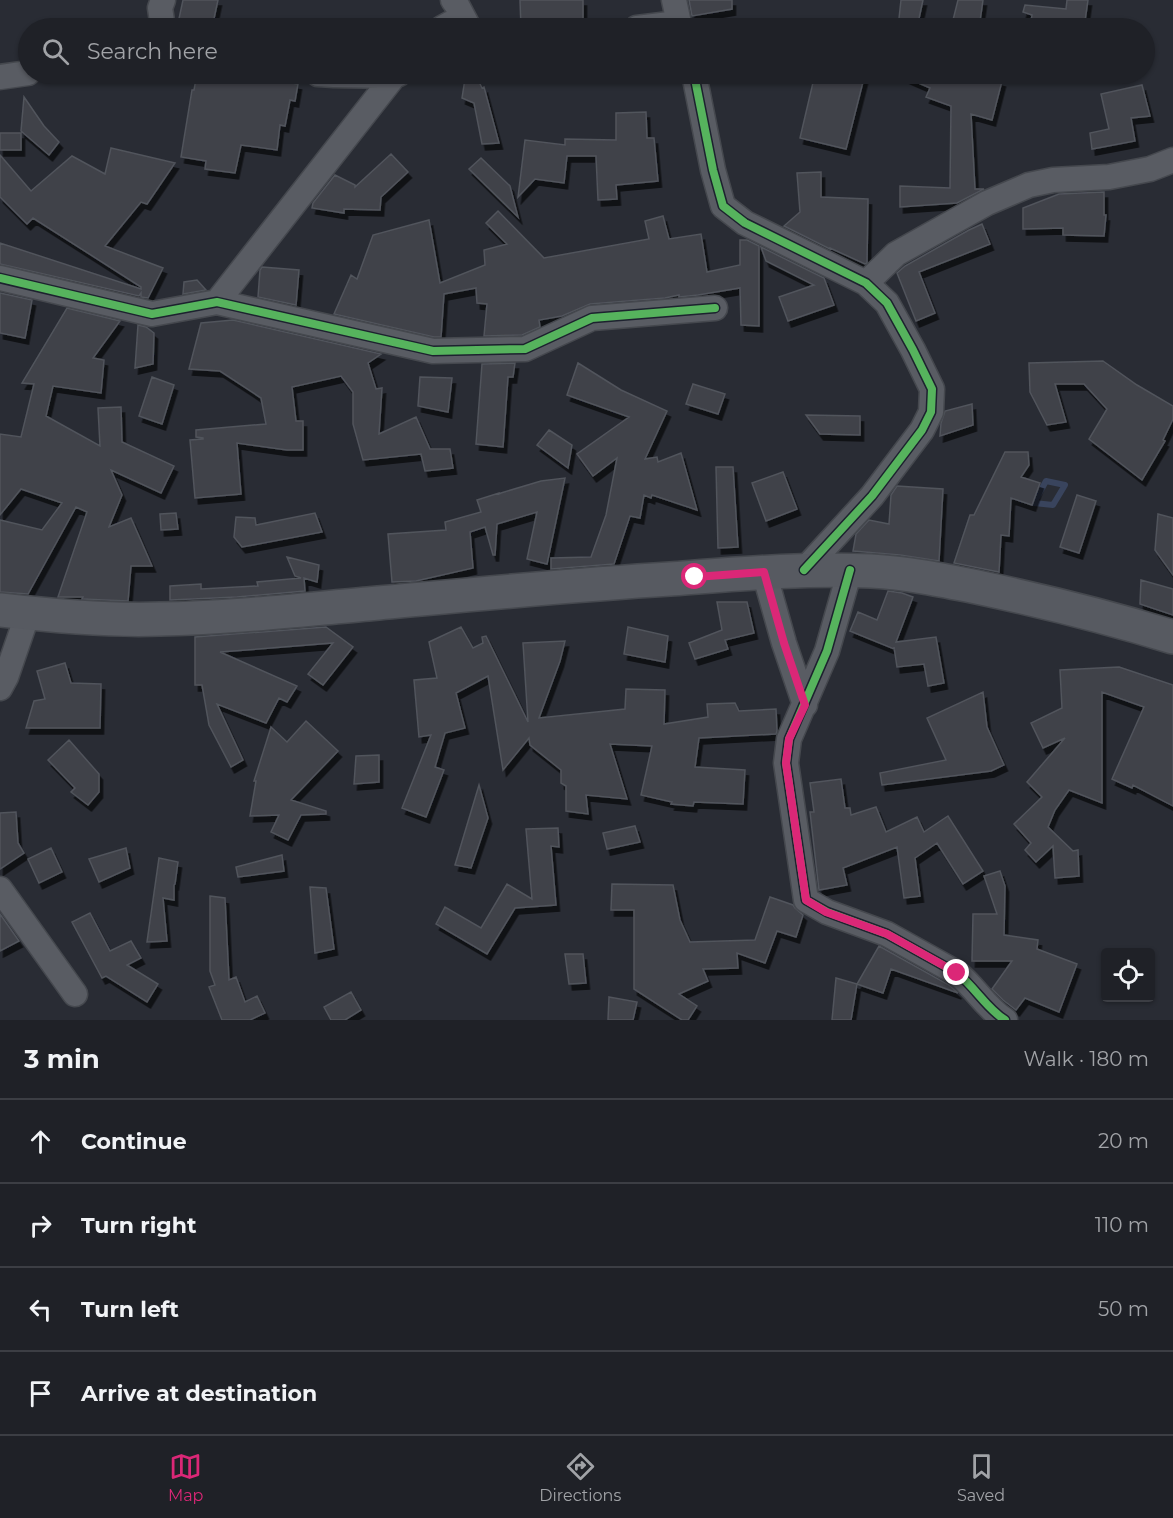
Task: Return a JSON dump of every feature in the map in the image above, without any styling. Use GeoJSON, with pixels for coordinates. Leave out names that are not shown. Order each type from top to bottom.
{"type":"FeatureCollection","features":[{"type":"Feature","properties":{"kind":"main road"},"geometry":{"type":"LineString","coordinates":[[14,612],[81,618],[160,620],[581,585],[764,572],[850,570],[937,579],[1018,596],[1173,637]]}},
{"type":"Feature","properties":{"kind":"street"},"geometry":{"type":"LineString","coordinates":[[162,18],[160,8],[163,0]]}},
{"type":"Feature","properties":{"kind":"street"},"geometry":{"type":"LineString","coordinates":[[453,0],[464,18]]}},
{"type":"Feature","properties":{"kind":"street"},"geometry":{"type":"LineString","coordinates":[[0,77],[18,74]]}},
{"type":"Feature","properties":{"kind":"street"},"geometry":{"type":"LineString","coordinates":[[217,302],[390,84]]}},
{"type":"Feature","properties":{"kind":"street"},"geometry":{"type":"LineString","coordinates":[[696,84],[713,170],[723,206],[745,223],[866,283],[886,303],[913,350],[932,390],[931,412],[922,430],[872,496],[804,570]]}},
{"type":"Feature","properties":{"kind":"street"},"geometry":{"type":"LineString","coordinates":[[866,283],[896,255],[987,203],[1029,185],[1053,180],[1109,177],[1150,170],[1173,160]]}},
{"type":"Feature","properties":{"kind":"street"},"geometry":{"type":"LineString","coordinates":[[0,278],[152,314],[217,302],[433,351],[525,349],[592,318],[715,308]]}},
{"type":"Feature","properties":{"kind":"street"},"geometry":{"type":"LineString","coordinates":[[850,570],[827,651],[789,739],[786,763],[806,900],[826,912],[887,934],[957,973],[968,981],[998,1018]]}},
{"type":"Feature","properties":{"kind":"street"},"geometry":{"type":"LineString","coordinates":[[764,572],[784,643],[805,705]]}},
{"type":"Feature","properties":{"kind":"street"},"geometry":{"type":"LineString","coordinates":[[0,688],[6,677],[14,612]]}},
{"type":"Feature","properties":{"kind":"street"},"geometry":{"type":"LineString","coordinates":[[0,889],[75,994]]}},
{"type":"Feature","properties":{"kind":"building"},"geometry":{"type":"Polygon","coordinates":[[[183,0],[218,0],[214,18],[179,18],[183,0]]]}},
{"type":"Feature","properties":{"kind":"building"},"geometry":{"type":"Polygon","coordinates":[[[520,0],[583,0],[583,18],[521,18],[520,0]]]}},
{"type":"Feature","properties":{"kind":"building"},"geometry":{"type":"Polygon","coordinates":[[[689,0],[732,0],[732,9],[692,16],[689,0]]]}},
{"type":"Feature","properties":{"kind":"building"},"geometry":{"type":"Polygon","coordinates":[[[901,0],[923,0],[919,18],[899,18],[901,0]]]}},
{"type":"Feature","properties":{"kind":"building"},"geometry":{"type":"Polygon","coordinates":[[[958,0],[983,0],[980,18],[954,18],[958,0]]]}},
{"type":"Feature","properties":{"kind":"building"},"geometry":{"type":"Polygon","coordinates":[[[1067,0],[1088,0],[1085,18],[1032,18],[1032,15],[1023,12],[1025,5],[1066,9],[1067,0]]]}},
{"type":"Feature","properties":{"kind":"building"},"geometry":{"type":"Polygon","coordinates":[[[195,84],[298,84],[295,101],[290,100],[285,126],[280,125],[277,150],[241,145],[235,173],[205,169],[206,161],[181,157],[192,90],[195,84]]]}},
{"type":"Feature","properties":{"kind":"building"},"geometry":{"type":"Polygon","coordinates":[[[464,84],[480,84],[482,88],[484,87],[499,143],[482,144],[474,103],[462,98],[464,84]]]}},
{"type":"Feature","properties":{"kind":"building"},"geometry":{"type":"Polygon","coordinates":[[[813,84],[862,84],[846,149],[800,138],[813,84]]]}},
{"type":"Feature","properties":{"kind":"building"},"geometry":{"type":"Polygon","coordinates":[[[921,84],[1001,84],[992,120],[971,114],[975,189],[984,189],[957,203],[900,207],[900,186],[950,188],[951,106],[926,97],[930,88],[921,84]]]}},
{"type":"Feature","properties":{"kind":"building"},"geometry":{"type":"Polygon","coordinates":[[[1142,85],[1150,116],[1131,118],[1135,141],[1092,149],[1090,133],[1109,129],[1101,94],[1142,85]]]}},
{"type":"Feature","properties":{"kind":"building"},"geometry":{"type":"Polygon","coordinates":[[[24,97],[44,126],[59,142],[49,155],[21,131],[24,97]]]}},
{"type":"Feature","properties":{"kind":"building"},"geometry":{"type":"Polygon","coordinates":[[[646,112],[647,138],[654,138],[658,181],[616,185],[617,199],[598,200],[596,156],[567,156],[564,183],[535,179],[518,197],[525,140],[565,145],[565,139],[616,140],[616,113],[646,112]]]}},
{"type":"Feature","properties":{"kind":"building"},"geometry":{"type":"Polygon","coordinates":[[[0,133],[21,133],[21,150],[0,150],[0,133]]]}},
{"type":"Feature","properties":{"kind":"building"},"geometry":{"type":"Polygon","coordinates":[[[111,148],[175,163],[147,204],[141,202],[105,246],[163,268],[148,298],[141,297],[141,293],[139,296],[0,264],[0,243],[141,289],[33,218],[27,224],[0,197],[0,155],[31,191],[72,156],[105,174],[111,148]]]}},
{"type":"Feature","properties":{"kind":"building"},"geometry":{"type":"Polygon","coordinates":[[[391,154],[408,172],[381,197],[380,210],[344,209],[344,213],[312,208],[313,203],[335,175],[355,187],[391,154]]]}},
{"type":"Feature","properties":{"kind":"building"},"geometry":{"type":"Polygon","coordinates":[[[481,158],[510,186],[518,217],[469,169],[481,158]]]}},
{"type":"Feature","properties":{"kind":"building"},"geometry":{"type":"Polygon","coordinates":[[[821,172],[821,197],[868,199],[867,263],[865,264],[784,226],[800,212],[797,173],[821,172]]]}},
{"type":"Feature","properties":{"kind":"building"},"geometry":{"type":"Polygon","coordinates":[[[1104,192],[1104,215],[1106,215],[1104,236],[1063,235],[1063,228],[1023,229],[1023,208],[1059,194],[1104,192]]]}},
{"type":"Feature","properties":{"kind":"building"},"geometry":{"type":"Polygon","coordinates":[[[498,211],[544,258],[649,239],[645,221],[663,216],[669,239],[701,234],[707,272],[740,265],[740,240],[747,240],[759,246],[759,326],[741,325],[740,288],[698,295],[590,304],[562,316],[539,320],[540,327],[522,335],[484,336],[487,304],[477,303],[476,288],[444,294],[441,337],[334,314],[351,275],[357,279],[373,235],[429,220],[440,283],[485,265],[484,250],[507,244],[486,223],[498,211]]]}},
{"type":"Feature","properties":{"kind":"building"},"geometry":{"type":"Polygon","coordinates":[[[982,224],[990,244],[919,272],[935,313],[916,321],[897,273],[905,266],[982,224]]]}},
{"type":"Feature","properties":{"kind":"building"},"geometry":{"type":"Polygon","coordinates":[[[761,247],[824,278],[834,305],[788,321],[779,297],[814,285],[766,261],[761,247]]]}},
{"type":"Feature","properties":{"kind":"building"},"geometry":{"type":"Polygon","coordinates":[[[262,267],[299,270],[296,305],[258,297],[262,267]]]}},
{"type":"Feature","properties":{"kind":"building"},"geometry":{"type":"Polygon","coordinates":[[[197,280],[206,290],[183,294],[184,282],[197,280]]]}},
{"type":"Feature","properties":{"kind":"building"},"geometry":{"type":"Polygon","coordinates":[[[0,293],[32,300],[25,338],[0,333],[0,293]]]}},
{"type":"Feature","properties":{"kind":"building"},"geometry":{"type":"Polygon","coordinates":[[[67,308],[120,321],[93,358],[104,360],[101,393],[53,386],[46,416],[100,446],[98,408],[121,407],[122,442],[174,466],[161,493],[111,470],[122,495],[109,527],[131,518],[152,566],[131,566],[128,601],[58,597],[87,512],[76,507],[28,594],[0,592],[0,520],[42,530],[62,503],[21,489],[0,515],[0,434],[21,437],[34,384],[22,383],[67,308]]]}},
{"type":"Feature","properties":{"kind":"building"},"geometry":{"type":"Polygon","coordinates":[[[233,320],[381,354],[368,363],[376,389],[382,388],[379,434],[416,417],[430,449],[450,449],[453,468],[425,471],[421,454],[363,460],[353,424],[353,392],[341,376],[292,387],[296,421],[303,421],[303,450],[237,443],[241,494],[195,498],[190,440],[203,439],[196,437],[196,430],[266,424],[261,398],[220,371],[189,369],[201,323],[233,320]]]}},
{"type":"Feature","properties":{"kind":"building"},"geometry":{"type":"Polygon","coordinates":[[[138,325],[154,333],[153,364],[135,368],[138,325]]]}},
{"type":"Feature","properties":{"kind":"building"},"geometry":{"type":"Polygon","coordinates":[[[1103,361],[1137,385],[1173,406],[1173,419],[1163,440],[1165,441],[1142,480],[1089,439],[1107,409],[1084,384],[1055,384],[1066,422],[1047,425],[1030,392],[1029,363],[1103,361]]]}},
{"type":"Feature","properties":{"kind":"building"},"geometry":{"type":"Polygon","coordinates":[[[515,363],[513,377],[508,377],[503,447],[476,444],[482,364],[515,363]]]}},
{"type":"Feature","properties":{"kind":"building"},"geometry":{"type":"Polygon","coordinates":[[[578,363],[621,390],[667,411],[645,459],[657,457],[658,462],[681,453],[697,510],[652,495],[651,498],[644,495],[640,518],[630,516],[614,564],[551,569],[551,558],[591,557],[606,515],[617,458],[593,476],[577,454],[629,417],[567,395],[578,363]]]}},
{"type":"Feature","properties":{"kind":"building"},"geometry":{"type":"Polygon","coordinates":[[[152,377],[174,385],[162,424],[139,416],[152,377]]]}},
{"type":"Feature","properties":{"kind":"building"},"geometry":{"type":"Polygon","coordinates":[[[420,377],[452,378],[448,412],[418,406],[420,377]]]}},
{"type":"Feature","properties":{"kind":"building"},"geometry":{"type":"Polygon","coordinates":[[[693,384],[725,394],[718,414],[686,404],[693,384]]]}},
{"type":"Feature","properties":{"kind":"building"},"geometry":{"type":"Polygon","coordinates":[[[972,404],[973,425],[940,436],[945,411],[972,404]]]}},
{"type":"Feature","properties":{"kind":"building"},"geometry":{"type":"Polygon","coordinates":[[[806,415],[860,416],[860,435],[820,434],[806,415]]]}},
{"type":"Feature","properties":{"kind":"building"},"geometry":{"type":"Polygon","coordinates":[[[549,430],[572,445],[568,468],[537,445],[549,430]]]}},
{"type":"Feature","properties":{"kind":"building"},"geometry":{"type":"Polygon","coordinates":[[[1005,452],[1028,452],[1029,465],[1021,477],[1040,483],[1032,505],[1011,498],[1009,536],[1001,535],[999,572],[954,563],[970,515],[974,515],[1005,452]]]}},
{"type":"Feature","properties":{"kind":"building"},"geometry":{"type":"Polygon","coordinates":[[[716,467],[733,467],[738,547],[718,548],[716,467]]]}},
{"type":"Feature","properties":{"kind":"building"},"geometry":{"type":"Polygon","coordinates":[[[783,472],[797,509],[766,521],[752,483],[783,472]]]}},
{"type":"Feature","properties":{"kind":"building"},"geometry":{"type":"Polygon","coordinates":[[[565,478],[547,564],[527,559],[537,512],[497,524],[495,555],[493,555],[485,527],[470,532],[473,568],[416,581],[392,582],[388,534],[446,530],[445,522],[481,512],[477,500],[541,481],[565,478]]]}},
{"type":"Feature","properties":{"kind":"building"},"geometry":{"type":"Polygon","coordinates":[[[897,486],[943,489],[939,561],[853,551],[856,534],[869,520],[889,524],[891,495],[897,486]]]}},
{"type":"Feature","properties":{"kind":"building"},"geometry":{"type":"Polygon","coordinates":[[[1077,495],[1096,501],[1079,553],[1060,547],[1077,495]]]}},
{"type":"Feature","properties":{"kind":"building"},"geometry":{"type":"Polygon","coordinates":[[[176,513],[178,529],[161,530],[160,514],[176,513]]]}},
{"type":"Feature","properties":{"kind":"building"},"geometry":{"type":"Polygon","coordinates":[[[315,513],[322,532],[242,547],[234,537],[236,517],[255,518],[256,525],[315,513]]]}},
{"type":"Feature","properties":{"kind":"building"},"geometry":{"type":"Polygon","coordinates":[[[1158,514],[1173,518],[1173,575],[1155,550],[1158,514]]]}},
{"type":"Feature","properties":{"kind":"building"},"geometry":{"type":"Polygon","coordinates":[[[287,557],[319,565],[317,582],[304,578],[305,591],[170,600],[170,586],[201,584],[201,589],[258,586],[257,582],[301,578],[295,576],[287,557]]]}},
{"type":"Feature","properties":{"kind":"building"},"geometry":{"type":"Polygon","coordinates":[[[1141,580],[1173,589],[1173,615],[1140,604],[1141,580]]]}},
{"type":"Feature","properties":{"kind":"building"},"geometry":{"type":"Polygon","coordinates":[[[888,591],[913,597],[896,642],[936,637],[944,683],[928,686],[924,664],[897,667],[894,647],[894,649],[850,631],[858,612],[877,620],[888,591]]]}},
{"type":"Feature","properties":{"kind":"building"},"geometry":{"type":"Polygon","coordinates":[[[717,602],[747,602],[754,633],[725,640],[728,649],[695,659],[689,643],[722,630],[717,602]]]}},
{"type":"Feature","properties":{"kind":"building"},"geometry":{"type":"Polygon","coordinates":[[[326,627],[353,647],[323,685],[308,674],[333,643],[220,652],[297,686],[287,702],[279,698],[266,723],[217,704],[243,760],[231,767],[209,725],[202,685],[195,685],[195,637],[326,627]]]}},
{"type":"Feature","properties":{"kind":"building"},"geometry":{"type":"Polygon","coordinates":[[[461,627],[473,648],[483,643],[482,637],[486,636],[528,722],[523,643],[565,641],[539,718],[625,709],[626,689],[665,690],[664,724],[708,717],[707,704],[735,703],[739,711],[776,709],[776,734],[699,738],[695,767],[745,770],[743,804],[694,802],[693,806],[671,804],[672,802],[641,795],[652,746],[610,744],[627,799],[586,795],[588,814],[566,811],[566,786],[561,783],[561,770],[530,745],[529,738],[503,770],[488,676],[456,693],[465,728],[445,733],[435,767],[444,770],[426,817],[402,808],[431,735],[419,737],[414,680],[437,678],[429,642],[461,627]]]}},
{"type":"Feature","properties":{"kind":"building"},"geometry":{"type":"Polygon","coordinates":[[[628,627],[668,636],[665,662],[624,654],[628,627]]]}},
{"type":"Feature","properties":{"kind":"building"},"geometry":{"type":"Polygon","coordinates":[[[65,663],[71,683],[101,684],[100,728],[26,728],[34,701],[45,699],[37,671],[65,663]]]}},
{"type":"Feature","properties":{"kind":"building"},"geometry":{"type":"Polygon","coordinates":[[[1119,667],[1173,685],[1173,806],[1133,785],[1132,788],[1112,779],[1144,707],[1102,692],[1102,803],[1069,790],[1055,810],[1048,827],[1073,851],[1078,850],[1079,876],[1055,878],[1053,846],[1036,862],[1025,850],[1031,843],[1014,824],[1042,797],[1027,782],[1065,738],[1043,748],[1031,723],[1062,708],[1060,670],[1119,667]]]}},
{"type":"Feature","properties":{"kind":"building"},"geometry":{"type":"Polygon","coordinates":[[[983,692],[987,727],[1004,765],[991,771],[882,785],[880,773],[946,760],[927,718],[983,692]]]}},
{"type":"Feature","properties":{"kind":"building"},"geometry":{"type":"Polygon","coordinates":[[[306,721],[338,751],[291,800],[326,811],[326,814],[301,815],[288,840],[271,832],[279,815],[250,816],[256,781],[254,781],[271,727],[287,742],[306,721]]]}},
{"type":"Feature","properties":{"kind":"building"},"geometry":{"type":"Polygon","coordinates":[[[69,740],[99,774],[99,792],[88,805],[71,792],[75,788],[48,760],[69,740]]]}},
{"type":"Feature","properties":{"kind":"building"},"geometry":{"type":"Polygon","coordinates":[[[379,755],[379,782],[354,784],[356,756],[379,755]]]}},
{"type":"Feature","properties":{"kind":"building"},"geometry":{"type":"Polygon","coordinates":[[[841,779],[845,808],[850,808],[851,815],[876,807],[886,832],[917,817],[924,832],[948,816],[983,871],[963,884],[937,843],[915,858],[920,896],[904,898],[897,847],[843,868],[847,885],[819,890],[810,812],[814,812],[810,783],[841,779]]]}},
{"type":"Feature","properties":{"kind":"building"},"geometry":{"type":"Polygon","coordinates":[[[479,785],[488,818],[471,868],[455,865],[479,785]]]}},
{"type":"Feature","properties":{"kind":"building"},"geometry":{"type":"Polygon","coordinates":[[[16,812],[18,843],[24,853],[0,869],[0,813],[16,812]]]}},
{"type":"Feature","properties":{"kind":"building"},"geometry":{"type":"Polygon","coordinates":[[[635,826],[640,842],[607,849],[603,833],[635,826]]]}},
{"type":"Feature","properties":{"kind":"building"},"geometry":{"type":"Polygon","coordinates":[[[558,828],[559,847],[551,846],[556,905],[515,908],[487,954],[436,924],[445,907],[481,928],[507,884],[532,899],[526,829],[558,828]]]}},
{"type":"Feature","properties":{"kind":"building"},"geometry":{"type":"Polygon","coordinates":[[[51,848],[62,872],[39,883],[28,859],[51,848]]]}},
{"type":"Feature","properties":{"kind":"building"},"geometry":{"type":"Polygon","coordinates":[[[126,848],[130,868],[99,882],[89,859],[126,848]]]}},
{"type":"Feature","properties":{"kind":"building"},"geometry":{"type":"Polygon","coordinates":[[[282,855],[284,871],[238,877],[236,867],[282,855]]]}},
{"type":"Feature","properties":{"kind":"building"},"geometry":{"type":"Polygon","coordinates":[[[159,858],[178,862],[174,900],[163,898],[167,941],[147,942],[159,858]]]}},
{"type":"Feature","properties":{"kind":"building"},"geometry":{"type":"Polygon","coordinates":[[[1000,871],[1005,886],[1004,935],[1038,940],[1037,949],[1077,964],[1059,1012],[1025,998],[1016,1010],[992,989],[1012,961],[972,961],[973,914],[997,914],[984,876],[1000,871]]]}},
{"type":"Feature","properties":{"kind":"building"},"geometry":{"type":"Polygon","coordinates":[[[612,884],[673,885],[680,920],[690,942],[755,940],[770,897],[793,905],[803,915],[796,937],[777,931],[765,963],[737,953],[738,968],[703,969],[708,981],[679,994],[697,1006],[688,1020],[682,1020],[634,989],[634,910],[611,910],[612,884]]]}},
{"type":"Feature","properties":{"kind":"building"},"geometry":{"type":"Polygon","coordinates":[[[310,887],[326,888],[334,949],[315,953],[310,887]]]}},
{"type":"Feature","properties":{"kind":"building"},"geometry":{"type":"Polygon","coordinates":[[[210,896],[225,898],[229,980],[236,977],[245,1002],[257,996],[265,1013],[250,1020],[222,1020],[209,987],[215,985],[210,971],[210,896]]]}},
{"type":"Feature","properties":{"kind":"building"},"geometry":{"type":"Polygon","coordinates":[[[90,913],[110,951],[131,941],[141,958],[127,965],[158,984],[147,1002],[106,976],[102,978],[72,922],[90,913]]]}},
{"type":"Feature","properties":{"kind":"building"},"geometry":{"type":"Polygon","coordinates":[[[0,914],[19,941],[0,951],[0,914]]]}},
{"type":"Feature","properties":{"kind":"building"},"geometry":{"type":"Polygon","coordinates":[[[879,946],[949,985],[958,993],[891,969],[883,993],[857,984],[879,946]]]}},
{"type":"Feature","properties":{"kind":"building"},"geometry":{"type":"Polygon","coordinates":[[[565,954],[583,954],[586,983],[569,984],[565,954]]]}},
{"type":"Feature","properties":{"kind":"building"},"geometry":{"type":"Polygon","coordinates":[[[836,978],[857,984],[851,1020],[832,1020],[836,978]]]}},
{"type":"Feature","properties":{"kind":"building"},"geometry":{"type":"Polygon","coordinates":[[[351,992],[361,1010],[345,1020],[331,1020],[324,1007],[351,992]]]}},
{"type":"Feature","properties":{"kind":"building"},"geometry":{"type":"Polygon","coordinates":[[[609,997],[637,1002],[633,1020],[608,1020],[609,997]]]}},
{"type":"Feature","properties":{"kind":"waterway"},"geometry":{"type":"LineString","coordinates":[[1046,481],[1065,485],[1053,505],[1034,503],[1046,481]]}},
{"type":"Feature","properties":{"kind":"cycle path"},"geometry":{"type":"LineString","coordinates":[[696,84],[713,170],[723,206],[745,223],[866,283],[887,303],[932,389],[931,412],[922,430],[872,496],[804,570]]}},
{"type":"Feature","properties":{"kind":"cycle path"},"geometry":{"type":"LineString","coordinates":[[0,278],[152,314],[217,302],[433,351],[525,349],[592,318],[715,308]]}},
{"type":"Feature","properties":{"kind":"cycle path"},"geometry":{"type":"LineString","coordinates":[[850,570],[827,651],[789,739],[786,763],[806,900],[827,912],[887,934],[957,973],[992,1010],[1005,1020]]}},
{"type":"Feature","properties":{"kind":"route"},"geometry":{"type":"LineString","coordinates":[[695,577],[764,572],[784,643],[805,705],[789,739],[786,763],[806,900],[826,912],[887,934],[957,973]]}}]}
